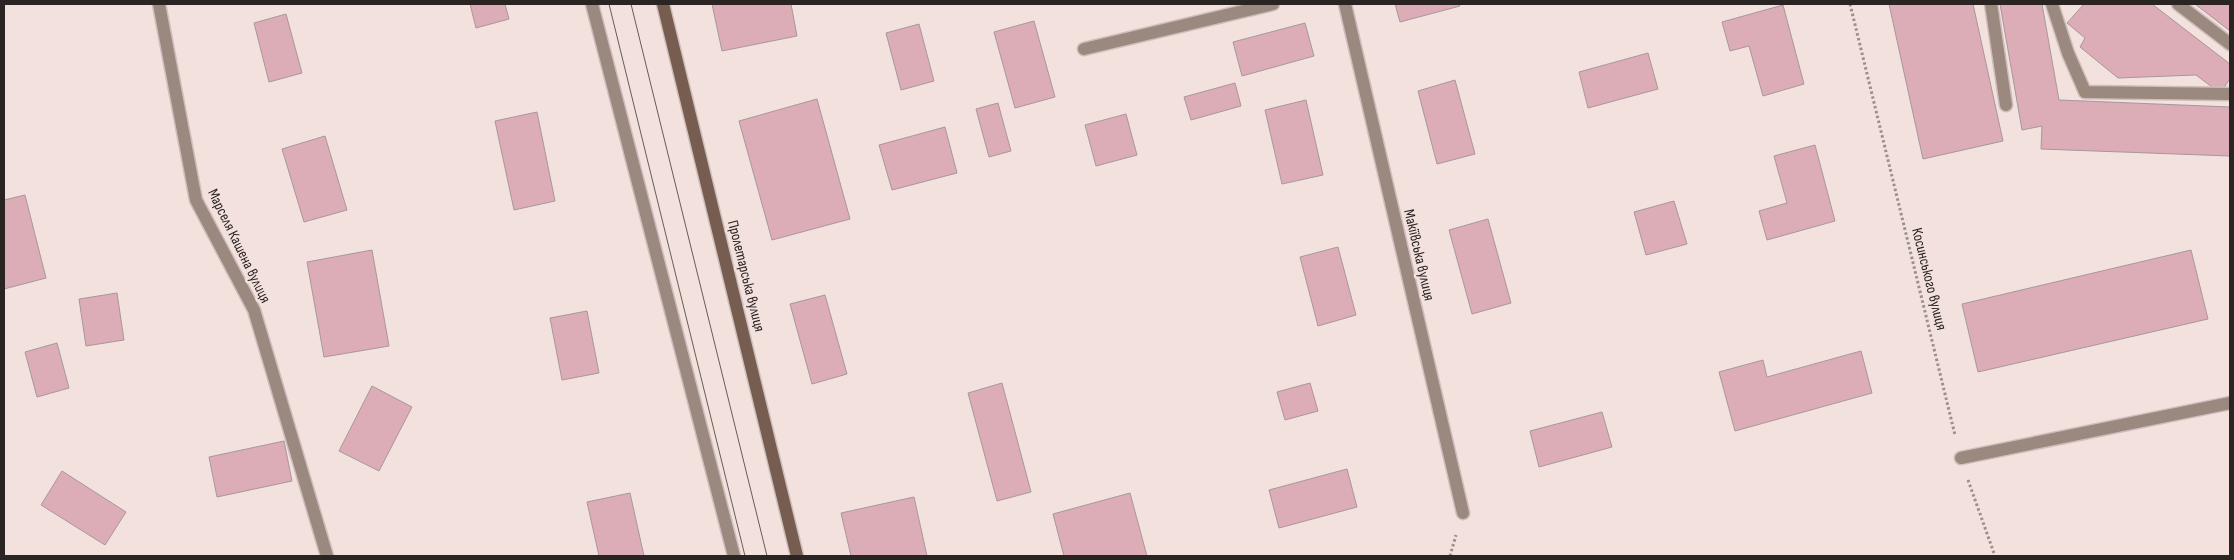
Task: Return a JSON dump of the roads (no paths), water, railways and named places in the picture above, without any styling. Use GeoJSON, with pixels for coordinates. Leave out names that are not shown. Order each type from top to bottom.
{"type":"FeatureCollection","features":[{"type":"Feature","properties":{"kind":"street","name":"Марселя Кашена вулиця"},"geometry":{"type":"LineString","coordinates":[[159,4],[196,200],[254,310],[327,556]]}},
{"type":"Feature","properties":{"kind":"street"},"geometry":{"type":"LineString","coordinates":[[592,4],[734,556]]}},
{"type":"Feature","properties":{"kind":"street","name":"Пролетарська вулиця"},"geometry":{"type":"LineString","coordinates":[[663,4],[797,556]]}},
{"type":"Feature","properties":{"kind":"street"},"geometry":{"type":"LineString","coordinates":[[1084,50],[1273,4]]}},
{"type":"Feature","properties":{"kind":"street","name":"Макіївська вулиця"},"geometry":{"type":"LineString","coordinates":[[1345,4],[1462,513]]}},
{"type":"Feature","properties":{"kind":"street"},"geometry":{"type":"LineString","coordinates":[[1991,4],[2006,105]]}},
{"type":"Feature","properties":{"kind":"street"},"geometry":{"type":"LineString","coordinates":[[2052,4],[2068,53],[2085,92],[2230,94]]}},
{"type":"Feature","properties":{"kind":"street"},"geometry":{"type":"LineString","coordinates":[[2178,4],[2230,44]]}},
{"type":"Feature","properties":{"kind":"street"},"geometry":{"type":"LineString","coordinates":[[1961,458],[2230,403]]}},
{"type":"Feature","properties":{"kind":"tram line"},"geometry":{"type":"LineString","coordinates":[[609,4],[745,556]]}},
{"type":"Feature","properties":{"kind":"tram line"},"geometry":{"type":"LineString","coordinates":[[631,4],[767,556]]}}]}
